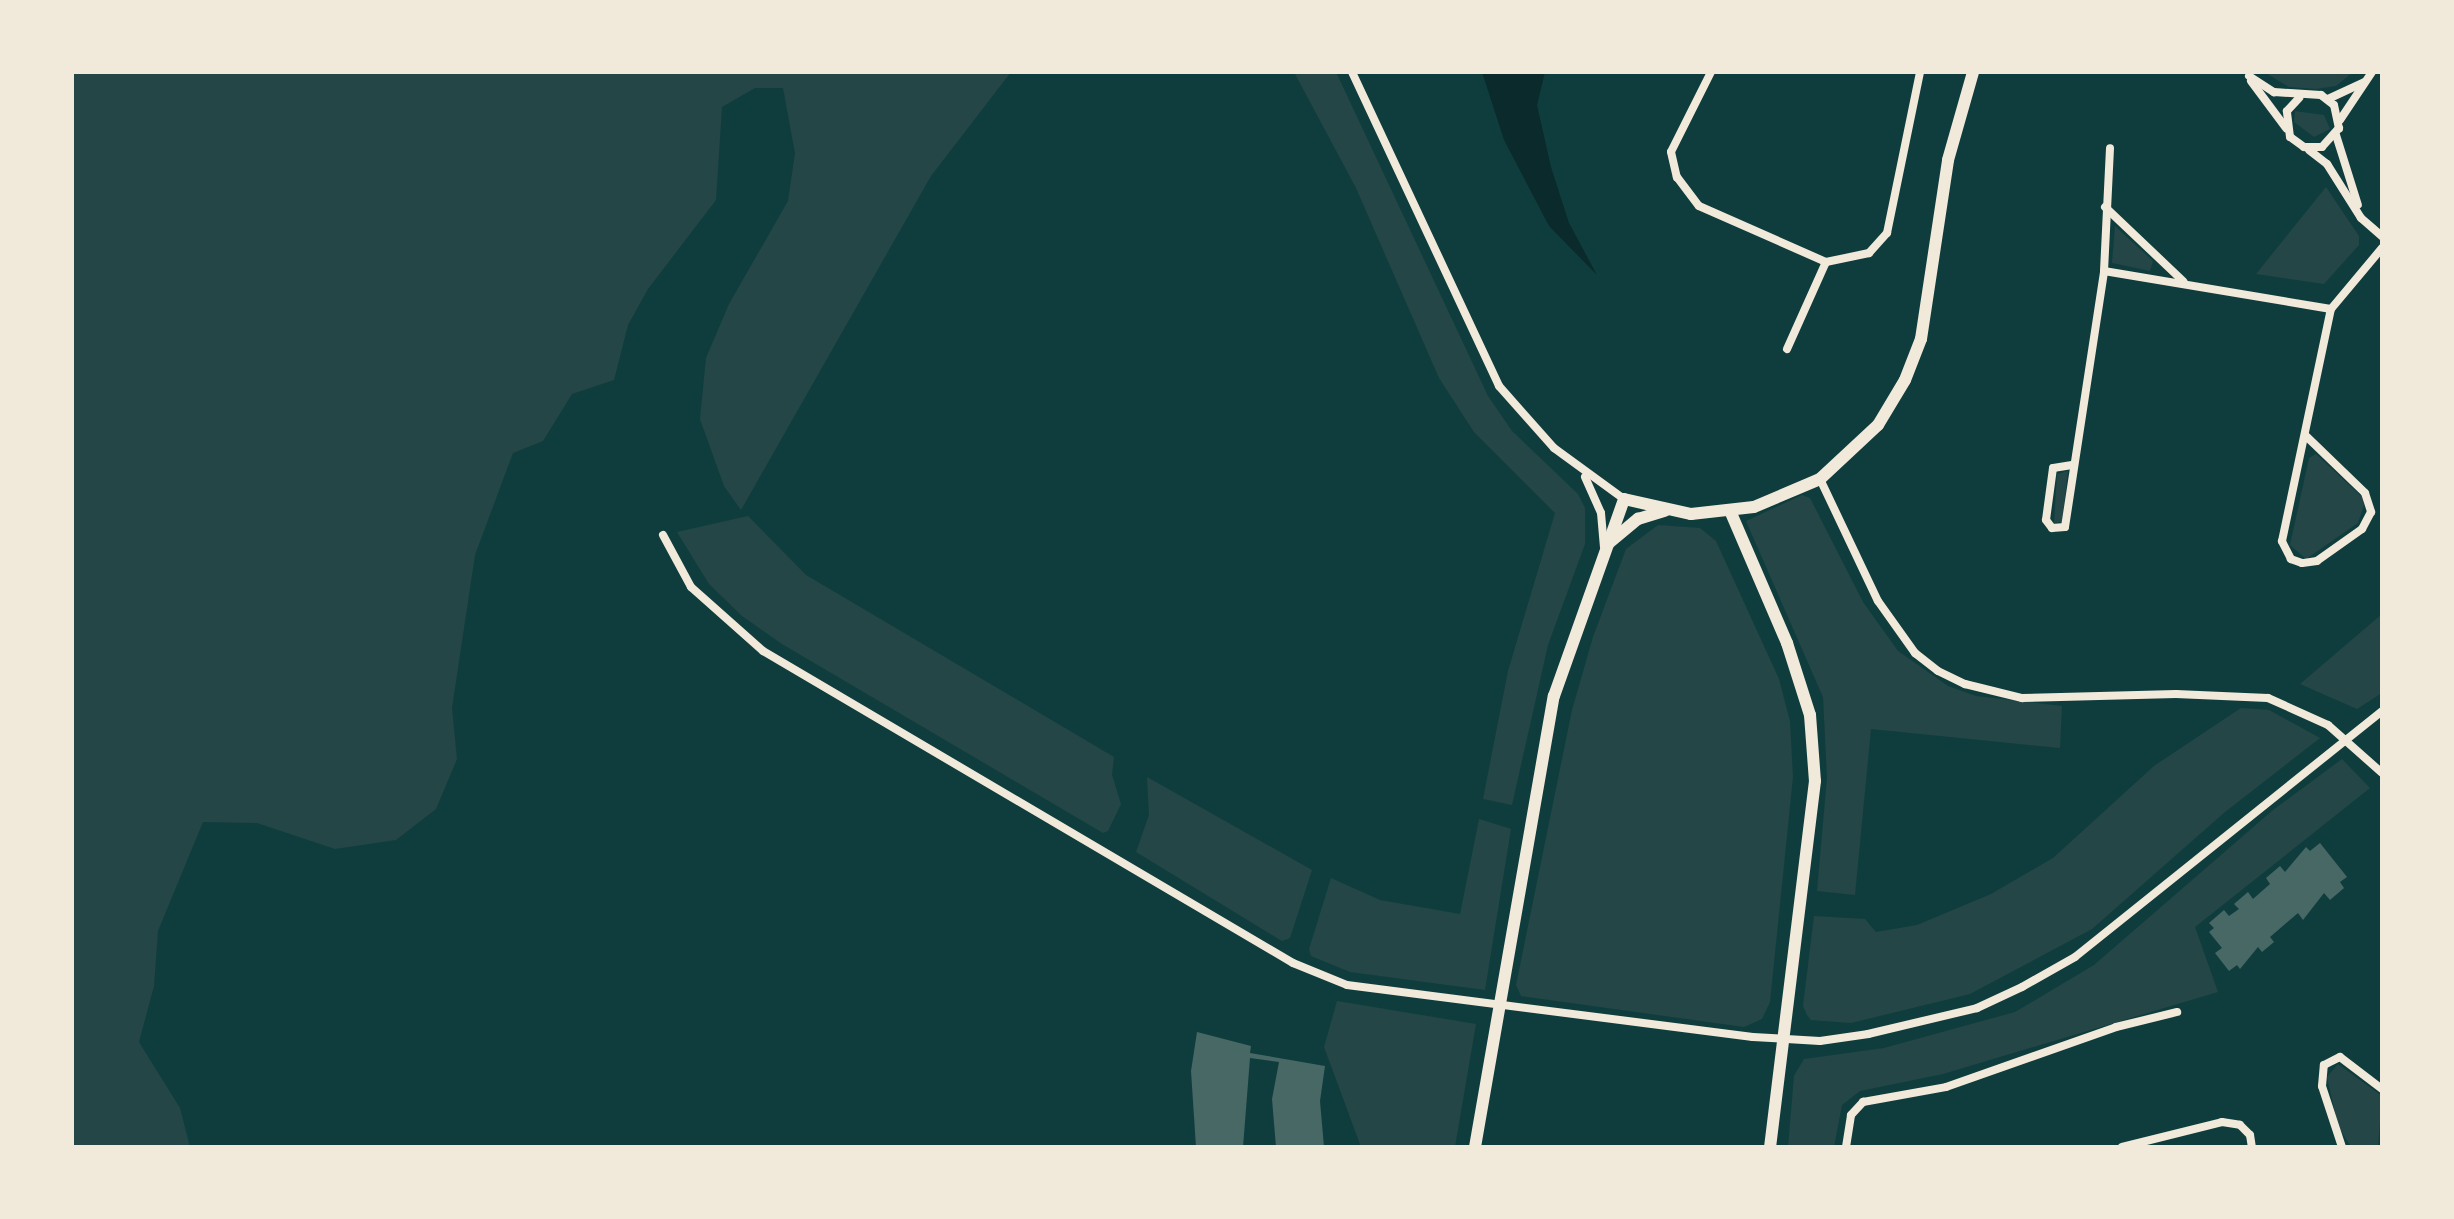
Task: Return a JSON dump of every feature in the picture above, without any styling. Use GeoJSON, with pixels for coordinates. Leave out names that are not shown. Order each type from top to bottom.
{"type":"FeatureCollection","features":[{"type":"Feature","properties":{"kind":"street"},"geometry":{"type":"LineString","coordinates":[[1352,72],[1499,386],[1518,412],[1580,469],[1624,499],[1670,510],[1731,513],[1820,479],[1878,425],[1914,359],[1925,318],[1948,160],[1973,72]]}},
{"type":"Feature","properties":{"kind":"street"},"geometry":{"type":"LineString","coordinates":[[1711,72],[1671,152],[1677,177],[1699,206],[1826,262],[1869,253],[1887,233],[1920,72]]}},
{"type":"Feature","properties":{"kind":"street"},"geometry":{"type":"LineString","coordinates":[[2361,218],[2336,135],[2340,120],[2372,72]]}},
{"type":"Feature","properties":{"kind":"street"},"geometry":{"type":"LineString","coordinates":[[2248,74],[2274,92],[2299,98],[2314,94],[2328,99],[2340,120]]}},
{"type":"Feature","properties":{"kind":"street"},"geometry":{"type":"LineString","coordinates":[[2248,74],[2286,128],[2304,147],[2327,164],[2361,218],[2382,236]]}},
{"type":"Feature","properties":{"kind":"street"},"geometry":{"type":"LineString","coordinates":[[2328,99],[2365,81]]}},
{"type":"Feature","properties":{"kind":"street"},"geometry":{"type":"LineString","coordinates":[[2286,128],[2287,111],[2299,98]]}},
{"type":"Feature","properties":{"kind":"street"},"geometry":{"type":"LineString","coordinates":[[2304,147],[2322,147],[2336,135]]}},
{"type":"Feature","properties":{"kind":"street"},"geometry":{"type":"LineString","coordinates":[[2072,465],[2053,468],[2046,520],[2052,528],[2065,527],[2072,465],[2104,271],[2110,148]]}},
{"type":"Feature","properties":{"kind":"street"},"geometry":{"type":"LineString","coordinates":[[2105,207],[2183,281]]}},
{"type":"Feature","properties":{"kind":"street"},"geometry":{"type":"LineString","coordinates":[[2306,436],[2365,493],[2371,512],[2362,529],[2317,561],[2302,563],[2291,559],[2282,541],[2331,309],[2382,248]]}},
{"type":"Feature","properties":{"kind":"street"},"geometry":{"type":"LineString","coordinates":[[1787,349],[1826,262]]}},
{"type":"Feature","properties":{"kind":"street"},"geometry":{"type":"LineString","coordinates":[[2104,271],[2183,281],[2331,309]]}},
{"type":"Feature","properties":{"kind":"street"},"geometry":{"type":"LineString","coordinates":[[1580,469],[1601,513],[1604,548]]}},
{"type":"Feature","properties":{"kind":"street"},"geometry":{"type":"LineString","coordinates":[[1820,479],[1878,601],[1915,653],[1938,671],[1965,684],[2022,698],[2176,694],[2268,698],[2305,712],[2346,738],[2382,773]]}},
{"type":"Feature","properties":{"kind":"street"},"geometry":{"type":"LineString","coordinates":[[1475,1147],[1554,696],[1604,548],[1624,499]]}},
{"type":"Feature","properties":{"kind":"street"},"geometry":{"type":"LineString","coordinates":[[1604,548],[1638,519],[1670,510]]}},
{"type":"Feature","properties":{"kind":"street"},"geometry":{"type":"LineString","coordinates":[[1731,513],[1787,643],[1810,715],[1815,781],[1786,1039],[1770,1147]]}},
{"type":"Feature","properties":{"kind":"street"},"geometry":{"type":"LineString","coordinates":[[663,535],[691,587],[763,651],[1293,963],[1347,985],[1500,1008],[1786,1039],[1868,1034],[1977,1008],[2022,987],[2075,957],[2382,711]]}},
{"type":"Feature","properties":{"kind":"street"},"geometry":{"type":"LineString","coordinates":[[1846,1147],[1851,1115],[1863,1102],[1946,1087],[2116,1027],[2177,1012]]}},
{"type":"Feature","properties":{"kind":"street"},"geometry":{"type":"LineString","coordinates":[[2342,1147],[2322,1086],[2324,1065],[2340,1057],[2382,1089]]}},
{"type":"Feature","properties":{"kind":"street"},"geometry":{"type":"LineString","coordinates":[[2122,1147],[2222,1122],[2240,1125],[2250,1135],[2252,1147]]}},
{"type":"Feature","properties":{"kind":"shaded area"},"geometry":{"type":"Polygon","coordinates":[[[72,72],[1011,72],[931,176],[741,510],[724,486],[700,419],[706,358],[729,304],[788,201],[795,153],[783,88],[755,88],[722,107],[716,200],[648,289],[628,325],[614,380],[572,394],[543,441],[513,453],[475,555],[452,708],[457,759],[436,809],[396,840],[335,849],[257,823],[203,822],[158,931],[154,986],[139,1042],[180,1108],[190,1147],[72,1147],[72,72]]]}},
{"type":"Feature","properties":{"kind":"shaded area"},"geometry":{"type":"Polygon","coordinates":[[[1294,72],[1336,72],[1488,396],[1512,431],[1578,494],[1585,508],[1585,544],[1548,645],[1512,805],[1483,799],[1508,671],[1555,513],[1474,432],[1439,378],[1356,188],[1294,72]]]}},
{"type":"Feature","properties":{"kind":"shaded area"},"geometry":{"type":"Polygon","coordinates":[[[1482,72],[1545,72],[1537,105],[1551,167],[1569,223],[1597,275],[1549,226],[1504,140],[1482,72]]]}},
{"type":"Feature","properties":{"kind":"shaded area"},"geometry":{"type":"Polygon","coordinates":[[[2264,72],[2353,72],[2336,86],[2316,89],[2289,87],[2264,72]]]}},
{"type":"Feature","properties":{"kind":"shaded area"},"geometry":{"type":"Polygon","coordinates":[[[2295,111],[2324,115],[2330,129],[2314,137],[2294,122],[2295,111]]]}},
{"type":"Feature","properties":{"kind":"shaded area"},"geometry":{"type":"Polygon","coordinates":[[[2326,187],[2359,236],[2359,245],[2324,284],[2256,274],[2326,187]]]}},
{"type":"Feature","properties":{"kind":"shaded area"},"geometry":{"type":"Polygon","coordinates":[[[2115,226],[2153,261],[2150,271],[2112,263],[2115,226]]]}},
{"type":"Feature","properties":{"kind":"shaded area"},"geometry":{"type":"Polygon","coordinates":[[[2316,454],[2362,497],[2364,505],[2358,523],[2306,559],[2290,545],[2309,458],[2316,454]]]}},
{"type":"Feature","properties":{"kind":"shaded area"},"geometry":{"type":"Polygon","coordinates":[[[2068,471],[2062,522],[2054,523],[2057,474],[2068,471]]]}},
{"type":"Feature","properties":{"kind":"shaded area"},"geometry":{"type":"Polygon","coordinates":[[[1802,495],[1810,498],[1863,602],[1898,651],[1948,686],[1976,696],[2062,706],[2060,748],[1871,729],[1855,895],[1817,891],[1827,778],[1823,697],[1746,521],[1802,495]]]}},
{"type":"Feature","properties":{"kind":"shaded area"},"geometry":{"type":"Polygon","coordinates":[[[748,516],[806,575],[1114,757],[1112,775],[1121,804],[1108,831],[1103,833],[782,644],[742,616],[709,584],[677,532],[748,516]]]}},
{"type":"Feature","properties":{"kind":"shaded area"},"geometry":{"type":"Polygon","coordinates":[[[1658,525],[1700,528],[1716,541],[1779,679],[1790,721],[1793,777],[1770,1002],[1762,1019],[1744,1027],[1521,996],[1516,985],[1572,710],[1593,637],[1626,549],[1658,525]]]}},
{"type":"Feature","properties":{"kind":"shaded area"},"geometry":{"type":"Polygon","coordinates":[[[2382,614],[2382,693],[2357,709],[2300,684],[2382,614]]]}},
{"type":"Feature","properties":{"kind":"shaded area"},"geometry":{"type":"Polygon","coordinates":[[[2241,708],[2269,710],[2320,738],[2225,812],[2092,929],[1970,994],[1851,1023],[1811,1020],[1807,1015],[1803,1006],[1814,916],[1865,919],[1876,932],[1917,925],[1991,894],[2053,858],[2154,766],[2241,708]]]}},
{"type":"Feature","properties":{"kind":"shaded area"},"geometry":{"type":"Polygon","coordinates":[[[2342,759],[2370,788],[2195,927],[2218,992],[1943,1074],[1860,1091],[1842,1105],[1834,1147],[1788,1147],[1794,1076],[1804,1059],[1884,1048],[2015,1012],[2094,965],[2273,810],[2342,759]]]}},
{"type":"Feature","properties":{"kind":"shaded area"},"geometry":{"type":"Polygon","coordinates":[[[1147,777],[1312,870],[1290,938],[1282,941],[1136,852],[1149,815],[1147,777]]]}},
{"type":"Feature","properties":{"kind":"shaded area"},"geometry":{"type":"Polygon","coordinates":[[[1479,819],[1511,829],[1485,990],[1350,972],[1311,956],[1309,949],[1331,878],[1380,900],[1460,914],[1479,819]]]}},
{"type":"Feature","properties":{"kind":"shaded area"},"geometry":{"type":"Polygon","coordinates":[[[1337,1001],[1476,1024],[1455,1147],[1361,1147],[1324,1047],[1337,1001]]]}},
{"type":"Feature","properties":{"kind":"shaded area"},"geometry":{"type":"Polygon","coordinates":[[[2338,1064],[2382,1096],[2378,1147],[2351,1147],[2338,1126],[2327,1077],[2338,1064]]]}},
{"type":"Feature","properties":{"kind":"building"},"geometry":{"type":"Polygon","coordinates":[[[2320,843],[2347,877],[2340,882],[2344,888],[2330,900],[2324,893],[2303,920],[2298,913],[2270,937],[2274,942],[2262,952],[2258,947],[2240,969],[2237,965],[2229,971],[2215,953],[2222,948],[2209,932],[2214,928],[2209,923],[2224,910],[2229,916],[2239,909],[2234,904],[2248,892],[2253,899],[2270,884],[2266,878],[2280,866],[2285,872],[2306,847],[2310,851],[2320,843]]]}},
{"type":"Feature","properties":{"kind":"building"},"geometry":{"type":"Polygon","coordinates":[[[1197,1032],[1251,1046],[1250,1053],[1325,1066],[1320,1101],[1324,1147],[1276,1147],[1272,1099],[1279,1062],[1250,1058],[1243,1147],[1196,1147],[1191,1071],[1197,1032]]]}}]}
